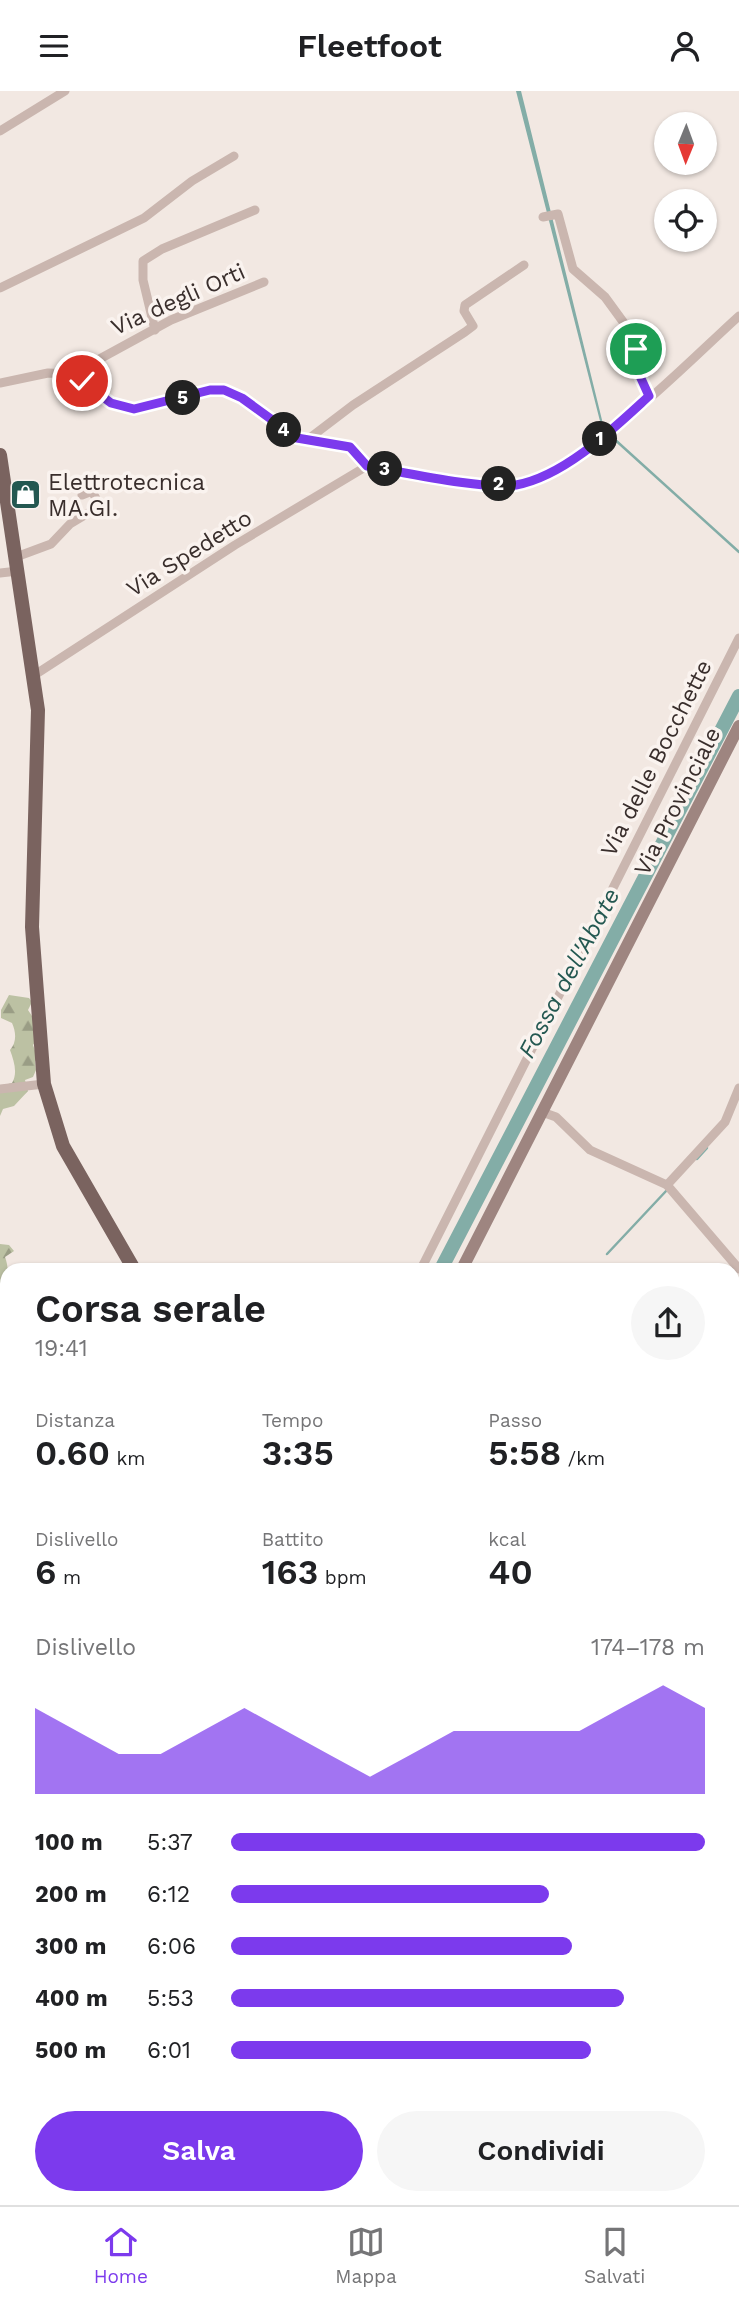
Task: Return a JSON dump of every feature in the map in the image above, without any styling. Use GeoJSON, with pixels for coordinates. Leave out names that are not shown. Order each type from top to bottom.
{"type":"FeatureCollection","features":[{"type":"Feature","properties":{"kind":"main road"},"geometry":{"type":"LineString","coordinates":[[0,456],[33,676],[39,747],[33,948],[44,1084],[63,1146],[130,1263]]}},
{"type":"Feature","properties":{"kind":"main road","name":"Via Provinciale"},"geometry":{"type":"LineString","coordinates":[[465,1263],[739,726]]}},
{"type":"Feature","properties":{"kind":"street"},"geometry":{"type":"LineString","coordinates":[[0,131],[65,91]]}},
{"type":"Feature","properties":{"kind":"street"},"geometry":{"type":"LineString","coordinates":[[0,288],[144,218],[192,181],[234,156]]}},
{"type":"Feature","properties":{"kind":"street"},"geometry":{"type":"LineString","coordinates":[[155,330],[143,280],[143,261],[162,249],[255,210]]}},
{"type":"Feature","properties":{"kind":"street"},"geometry":{"type":"LineString","coordinates":[[548,215],[558,214],[573,269],[605,297],[632,334],[639,374],[649,396]]}},
{"type":"Feature","properties":{"kind":"street"},"geometry":{"type":"LineString","coordinates":[[307,440],[354,405],[466,333],[473,326],[464,311],[465,305],[524,265]]}},
{"type":"Feature","properties":{"kind":"street","name":"Via degli Orti"},"geometry":{"type":"LineString","coordinates":[[72,374],[117,347],[264,282]]}},
{"type":"Feature","properties":{"kind":"street"},"geometry":{"type":"LineString","coordinates":[[0,383],[48,373],[72,374],[111,403],[134,409],[210,390],[224,390],[242,398],[290,434],[307,440],[350,447],[367,466],[488,484],[517,485],[563,466],[601,438],[739,316]]}},
{"type":"Feature","properties":{"kind":"street","name":"Via Spedetto"},"geometry":{"type":"LineString","coordinates":[[33,676],[235,545],[367,466]]}},
{"type":"Feature","properties":{"kind":"street"},"geometry":{"type":"LineString","coordinates":[[0,573],[51,544],[70,524],[100,506],[92,491],[82,495]]}},
{"type":"Feature","properties":{"kind":"street","name":"Via delle Bocchette"},"geometry":{"type":"LineString","coordinates":[[424,1263],[739,638]]}},
{"type":"Feature","properties":{"kind":"street"},"geometry":{"type":"LineString","coordinates":[[0,1089],[44,1084]]}},
{"type":"Feature","properties":{"kind":"street"},"geometry":{"type":"LineString","coordinates":[[667,1185],[725,1122],[739,1088]]}},
{"type":"Feature","properties":{"kind":"street"},"geometry":{"type":"LineString","coordinates":[[542,1112],[556,1117],[590,1150],[667,1185],[734,1263]]}},
{"type":"Feature","properties":{"kind":"green space"},"geometry":{"type":"Polygon","coordinates":[[[9,995],[29,998],[32,1002],[28,1010],[34,1019],[36,1041],[33,1045],[38,1059],[35,1061],[36,1070],[33,1077],[25,1080],[28,1091],[14,1106],[3,1109],[0,1116],[0,1086],[12,1083],[15,1075],[10,1050],[15,1040],[14,1030],[12,1023],[1,1018],[1,1010],[9,995]]]}},
{"type":"Feature","properties":{"kind":"green space"},"geometry":{"type":"Polygon","coordinates":[[[0,1244],[9,1245],[14,1251],[5,1257],[7,1263],[0,1263],[0,1244]]]}},
{"type":"Feature","properties":{"kind":"water"},"geometry":{"type":"Polygon","coordinates":[[[516,91],[521,91],[603,424],[612,437],[602,429],[516,91]]]}},
{"type":"Feature","properties":{"kind":"waterway"},"geometry":{"type":"LineString","coordinates":[[612,437],[739,552]]}},
{"type":"Feature","properties":{"kind":"waterway","name":"Fossa dell'Abate"},"geometry":{"type":"LineString","coordinates":[[444,1263],[739,696]]}},
{"type":"Feature","properties":{"kind":"waterway"},"geometry":{"type":"LineString","coordinates":[[697,1159],[707,1148]]}},
{"type":"Feature","properties":{"kind":"waterway"},"geometry":{"type":"LineString","coordinates":[[607,1254],[667,1190]]}},
{"type":"Feature","properties":{"kind":"place","name":"Elettrotecnica MA.GI."},"geometry":{"type":"Point","coordinates":[25,495]}},
{"type":"Feature","properties":{"kind":"route"},"geometry":{"type":"LineString","coordinates":[[82,381],[111,403],[134,409],[163,404],[210,390],[224,390],[242,398],[297,438],[350,447],[367,466],[488,484],[517,485],[563,466],[601,438],[649,396],[639,374],[636,349]]}}]}
